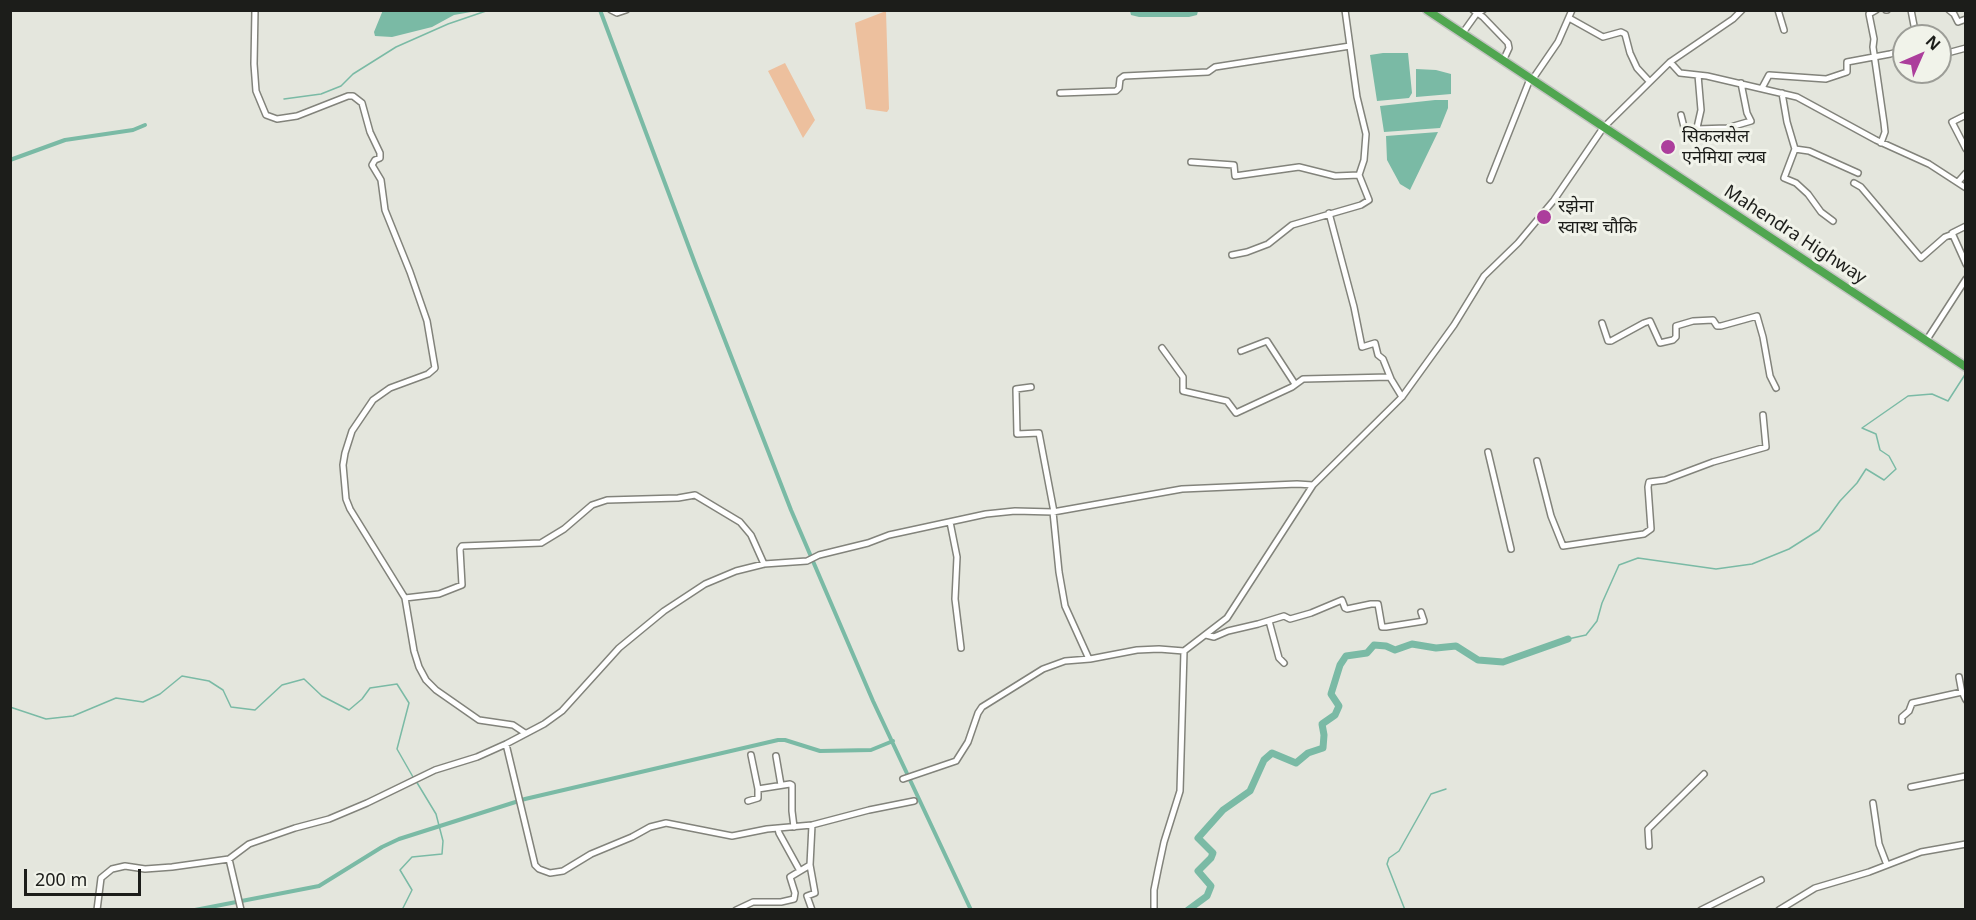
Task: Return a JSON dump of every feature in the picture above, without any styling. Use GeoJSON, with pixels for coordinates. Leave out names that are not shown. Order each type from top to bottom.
{"type":"FeatureCollection","features":[{"type":"Feature","properties":{"kind":"highway","name":"Mahendra Highway"},"geometry":{"type":"LineString","coordinates":[[1427,10],[1965,367]]}},
{"type":"Feature","properties":{"kind":"street"},"geometry":{"type":"LineString","coordinates":[[255,10],[256,91],[266,115],[277,119],[297,116],[336,100],[353,96],[362,103],[380,156],[372,165],[381,180],[390,227],[401,247],[423,310],[435,368],[428,374],[390,388],[373,400],[347,445],[343,465],[346,499],[405,598],[414,651],[426,680],[444,696],[479,720],[513,725],[525,734]]}},
{"type":"Feature","properties":{"kind":"street"},"geometry":{"type":"LineString","coordinates":[[611,10],[617,13],[626,10]]}},
{"type":"Feature","properties":{"kind":"street"},"geometry":{"type":"LineString","coordinates":[[1232,255],[1268,244],[1292,225],[1361,205],[1369,200],[1359,175],[1364,160],[1366,134],[1357,97],[1345,10]]}},
{"type":"Feature","properties":{"kind":"street"},"geometry":{"type":"LineString","coordinates":[[1490,180],[1531,80],[1558,42],[1572,10]]}},
{"type":"Feature","properties":{"kind":"street"},"geometry":{"type":"LineString","coordinates":[[904,779],[956,761],[968,742],[982,707],[1043,669],[1065,661],[1137,650],[1184,651],[1227,618],[1313,486],[1402,397],[1454,325],[1484,276],[1518,243],[1554,200],[1603,128],[1670,62],[1733,19],[1742,10]]}},
{"type":"Feature","properties":{"kind":"street"},"geometry":{"type":"LineString","coordinates":[[1778,10],[1784,30]]}},
{"type":"Feature","properties":{"kind":"street"},"geometry":{"type":"LineString","coordinates":[[1876,10],[1869,14],[1885,132],[1881,143]]}},
{"type":"Feature","properties":{"kind":"street"},"geometry":{"type":"LineString","coordinates":[[1949,10],[1958,22],[1965,20]]}},
{"type":"Feature","properties":{"kind":"street"},"geometry":{"type":"LineString","coordinates":[[1462,34],[1477,11],[1498,30],[1508,43],[1509,48],[1503,61]]}},
{"type":"Feature","properties":{"kind":"street"},"geometry":{"type":"LineString","coordinates":[[1569,18],[1603,37],[1625,33],[1637,68],[1649,81]]}},
{"type":"Feature","properties":{"kind":"street"},"geometry":{"type":"LineString","coordinates":[[1060,93],[1116,91],[1119,88],[1120,79],[1124,76],[1208,72],[1215,68],[1350,46]]}},
{"type":"Feature","properties":{"kind":"street"},"geometry":{"type":"LineString","coordinates":[[1762,88],[1769,75],[1826,79],[1846,72],[1847,62],[1892,53]]}},
{"type":"Feature","properties":{"kind":"street"},"geometry":{"type":"LineString","coordinates":[[1670,62],[1680,73],[1741,83],[1797,97],[1881,143],[1929,164],[1965,188]]}},
{"type":"Feature","properties":{"kind":"street"},"geometry":{"type":"LineString","coordinates":[[1681,115],[1684,127],[1691,133],[1696,132],[1701,111],[1698,75]]}},
{"type":"Feature","properties":{"kind":"street"},"geometry":{"type":"LineString","coordinates":[[1697,129],[1726,128],[1751,121],[1741,83]]}},
{"type":"Feature","properties":{"kind":"street"},"geometry":{"type":"LineString","coordinates":[[1782,93],[1795,149],[1784,178],[1796,183],[1808,194],[1821,212],[1833,221]]}},
{"type":"Feature","properties":{"kind":"street"},"geometry":{"type":"LineString","coordinates":[[1965,115],[1952,122],[1965,149]]}},
{"type":"Feature","properties":{"kind":"street"},"geometry":{"type":"LineString","coordinates":[[1795,149],[1809,151],[1858,173]]}},
{"type":"Feature","properties":{"kind":"street"},"geometry":{"type":"LineString","coordinates":[[1191,162],[1234,165],[1235,176],[1299,167],[1335,176],[1359,175]]}},
{"type":"Feature","properties":{"kind":"street"},"geometry":{"type":"LineString","coordinates":[[1958,182],[1965,173]]}},
{"type":"Feature","properties":{"kind":"street"},"geometry":{"type":"LineString","coordinates":[[1854,183],[1861,187],[1921,258],[1945,237],[1965,226]]}},
{"type":"Feature","properties":{"kind":"street"},"geometry":{"type":"LineString","coordinates":[[1329,213],[1362,347],[1375,343],[1378,355],[1383,359],[1402,397]]}},
{"type":"Feature","properties":{"kind":"street"},"geometry":{"type":"LineString","coordinates":[[1953,234],[1965,264]]}},
{"type":"Feature","properties":{"kind":"street"},"geometry":{"type":"LineString","coordinates":[[1926,341],[1965,279]]}},
{"type":"Feature","properties":{"kind":"street"},"geometry":{"type":"LineString","coordinates":[[1602,323],[1608,341],[1650,321],[1660,343],[1676,337],[1676,326],[1693,321],[1713,320],[1717,326],[1721,326],[1756,316],[1763,337],[1770,376],[1776,388]]}},
{"type":"Feature","properties":{"kind":"street"},"geometry":{"type":"LineString","coordinates":[[1241,351],[1267,341],[1295,384]]}},
{"type":"Feature","properties":{"kind":"street"},"geometry":{"type":"LineString","coordinates":[[1162,348],[1182,377],[1183,392],[1227,401],[1236,414],[1303,379],[1390,377]]}},
{"type":"Feature","properties":{"kind":"street"},"geometry":{"type":"LineString","coordinates":[[1031,387],[1016,389],[1017,435],[1039,434],[1053,512],[1065,606],[1089,659]]}},
{"type":"Feature","properties":{"kind":"street"},"geometry":{"type":"LineString","coordinates":[[1537,461],[1551,516],[1563,546],[1644,534],[1651,529],[1648,486],[1650,482],[1665,480],[1713,462],[1766,447],[1762,415]]}},
{"type":"Feature","properties":{"kind":"street"},"geometry":{"type":"LineString","coordinates":[[1488,452],[1511,549]]}},
{"type":"Feature","properties":{"kind":"street"},"geometry":{"type":"LineString","coordinates":[[97,909],[101,878],[112,870],[125,866],[145,869],[229,859],[249,844],[329,819],[435,770],[483,755],[525,734],[562,711],[619,648],[687,594],[722,576],[764,564],[807,561],[819,555],[868,543],[889,535],[1005,512],[1053,512],[1182,489],[1297,484],[1313,486]]}},
{"type":"Feature","properties":{"kind":"street"},"geometry":{"type":"LineString","coordinates":[[405,598],[439,594],[462,585],[460,549],[462,546],[540,543],[564,529],[592,506],[621,498],[699,496],[740,522],[750,535],[764,564]]}},
{"type":"Feature","properties":{"kind":"street"},"geometry":{"type":"LineString","coordinates":[[950,522],[957,557],[955,599],[961,648]]}},
{"type":"Feature","properties":{"kind":"street"},"geometry":{"type":"LineString","coordinates":[[1206,635],[1214,637],[1227,630],[1284,616],[1290,619],[1342,600],[1347,609],[1378,604],[1383,627],[1398,627],[1424,621],[1421,612]]}},
{"type":"Feature","properties":{"kind":"street"},"geometry":{"type":"LineString","coordinates":[[1269,621],[1279,658],[1284,663]]}},
{"type":"Feature","properties":{"kind":"street"},"geometry":{"type":"LineString","coordinates":[[1154,909],[1154,890],[1164,842],[1180,791],[1184,651]]}},
{"type":"Feature","properties":{"kind":"street"},"geometry":{"type":"LineString","coordinates":[[1959,677],[1965,700]]}},
{"type":"Feature","properties":{"kind":"street"},"geometry":{"type":"LineString","coordinates":[[1902,721],[1902,717],[1909,711],[1912,703],[1962,693]]}},
{"type":"Feature","properties":{"kind":"street"},"geometry":{"type":"LineString","coordinates":[[506,744],[535,865],[550,873],[563,871],[591,854],[650,827],[666,823],[732,836],[767,829],[812,825],[914,801]]}},
{"type":"Feature","properties":{"kind":"street"},"geometry":{"type":"LineString","coordinates":[[748,801],[758,798],[751,755]]}},
{"type":"Feature","properties":{"kind":"street"},"geometry":{"type":"LineString","coordinates":[[776,756],[781,785]]}},
{"type":"Feature","properties":{"kind":"street"},"geometry":{"type":"LineString","coordinates":[[1649,846],[1648,830],[1704,774]]}},
{"type":"Feature","properties":{"kind":"street"},"geometry":{"type":"LineString","coordinates":[[1911,787],[1965,776]]}},
{"type":"Feature","properties":{"kind":"street"},"geometry":{"type":"LineString","coordinates":[[758,789],[792,785],[794,827]]}},
{"type":"Feature","properties":{"kind":"street"},"geometry":{"type":"LineString","coordinates":[[1873,803],[1879,844],[1887,865]]}},
{"type":"Feature","properties":{"kind":"street"},"geometry":{"type":"LineString","coordinates":[[812,825],[810,866],[815,893],[807,896],[812,909]]}},
{"type":"Feature","properties":{"kind":"street"},"geometry":{"type":"LineString","coordinates":[[778,829],[800,872]]}},
{"type":"Feature","properties":{"kind":"street"},"geometry":{"type":"LineString","coordinates":[[1779,909],[1815,888],[1921,852],[1965,844]]}},
{"type":"Feature","properties":{"kind":"street"},"geometry":{"type":"LineString","coordinates":[[229,859],[241,908]]}},
{"type":"Feature","properties":{"kind":"street"},"geometry":{"type":"LineString","coordinates":[[736,909],[753,902],[781,902],[794,899],[795,893],[790,878],[810,866]]}},
{"type":"Feature","properties":{"kind":"street"},"geometry":{"type":"LineString","coordinates":[[1701,909],[1761,880]]}},
{"type":"Feature","properties":{"kind":"shaded area"},"geometry":{"type":"Polygon","coordinates":[[[383,10],[471,10],[471,12],[454,15],[432,27],[392,37],[375,36],[374,32],[383,10]]]}},
{"type":"Feature","properties":{"kind":"shaded area"},"geometry":{"type":"Polygon","coordinates":[[[886,11],[889,109],[887,112],[866,109],[855,23],[886,11]]]}},
{"type":"Feature","properties":{"kind":"shaded area"},"geometry":{"type":"Polygon","coordinates":[[[1130,11],[1198,11],[1197,15],[1189,17],[1139,17],[1131,15],[1130,11]]]}},
{"type":"Feature","properties":{"kind":"shaded area"},"geometry":{"type":"Polygon","coordinates":[[[1408,53],[1412,93],[1409,98],[1377,101],[1370,55],[1408,53]]]}},
{"type":"Feature","properties":{"kind":"shaded area"},"geometry":{"type":"Polygon","coordinates":[[[785,63],[815,120],[803,138],[768,71],[785,63]]]}},
{"type":"Feature","properties":{"kind":"shaded area"},"geometry":{"type":"Polygon","coordinates":[[[1416,69],[1436,70],[1451,74],[1451,94],[1416,97],[1416,69]]]}},
{"type":"Feature","properties":{"kind":"shaded area"},"geometry":{"type":"Polygon","coordinates":[[[1448,100],[1448,108],[1440,128],[1384,132],[1380,106],[1448,100]]]}},
{"type":"Feature","properties":{"kind":"shaded area"},"geometry":{"type":"Polygon","coordinates":[[[1438,132],[1410,190],[1400,184],[1387,160],[1386,136],[1438,132]]]}},
{"type":"Feature","properties":{"kind":"waterway"},"geometry":{"type":"LineString","coordinates":[[284,99],[321,94],[341,86],[353,74],[396,47],[448,24],[486,11],[507,10]]}},
{"type":"Feature","properties":{"kind":"waterway"},"geometry":{"type":"LineString","coordinates":[[600,10],[791,510],[873,701],[971,910]]}},
{"type":"Feature","properties":{"kind":"waterway"},"geometry":{"type":"LineString","coordinates":[[10,160],[65,140],[133,130],[145,125]]}},
{"type":"Feature","properties":{"kind":"waterway"},"geometry":{"type":"LineString","coordinates":[[1568,639],[1586,635],[1597,621],[1602,603],[1619,565],[1638,558],[1716,569],[1752,564],[1789,549],[1819,530],[1866,469],[1884,480],[1896,469],[1889,456],[1880,450],[1876,434],[1862,428],[1908,396],[1932,394],[1948,401],[1966,373]]}},
{"type":"Feature","properties":{"kind":"waterway"},"geometry":{"type":"LineString","coordinates":[[1188,910],[1207,896],[1211,886],[1198,871],[1213,853],[1198,838],[1223,810],[1250,791],[1264,760],[1272,753],[1296,763],[1308,753],[1323,748],[1322,724],[1335,715],[1339,706],[1331,694],[1340,665],[1346,656],[1367,653],[1374,645],[1386,646],[1395,650],[1412,644],[1436,648],[1456,646],[1478,660],[1503,662],[1568,639]]}},
{"type":"Feature","properties":{"kind":"waterway"},"geometry":{"type":"LineString","coordinates":[[10,707],[46,719],[73,716],[116,698],[143,702],[160,694],[182,676],[209,681],[223,690],[231,707],[255,710],[282,685],[304,679],[322,696],[349,710],[362,699],[370,688],[397,684],[409,703],[397,749],[413,777]]}},
{"type":"Feature","properties":{"kind":"waterway"},"geometry":{"type":"LineString","coordinates":[[195,910],[319,886],[399,839],[525,799],[778,740],[820,751],[871,750],[893,741]]}},
{"type":"Feature","properties":{"kind":"waterway"},"geometry":{"type":"LineString","coordinates":[[402,910],[412,890],[400,870],[412,857],[442,854],[443,841],[436,814],[416,781]]}},
{"type":"Feature","properties":{"kind":"waterway"},"geometry":{"type":"LineString","coordinates":[[1405,910],[1387,864],[1389,858],[1399,851],[1431,794],[1446,789]]}},
{"type":"Feature","properties":{"kind":"place","name":"सिकलसेल एनेमिया ल्यब"},"geometry":{"type":"Point","coordinates":[1668,147]}},
{"type":"Feature","properties":{"kind":"place","name":"रझेना स्वास्थ चौकि"},"geometry":{"type":"Point","coordinates":[1544,217]}}]}
